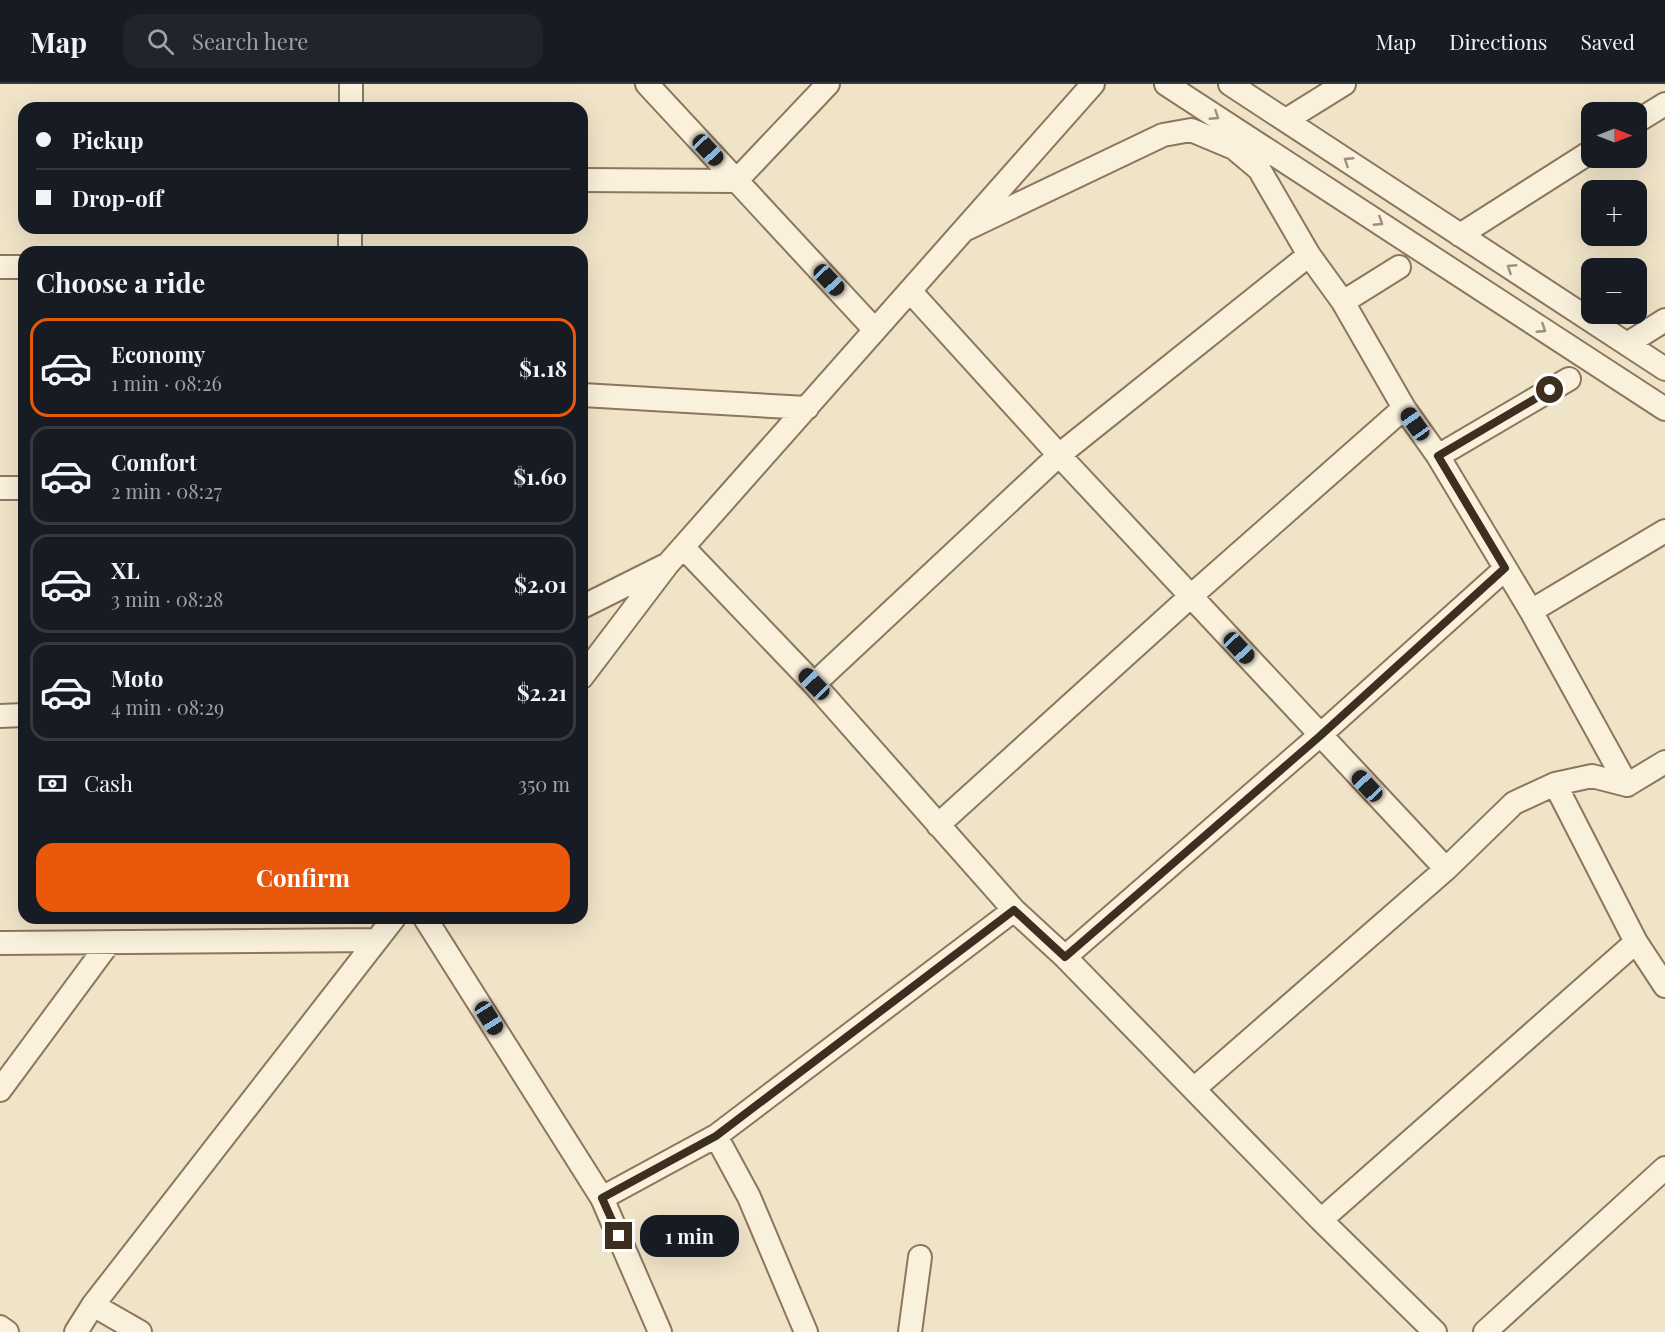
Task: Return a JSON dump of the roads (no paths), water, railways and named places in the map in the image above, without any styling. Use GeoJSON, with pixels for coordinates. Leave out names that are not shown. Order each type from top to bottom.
{"type":"FeatureCollection","features":[{"type":"Feature","properties":{"kind":"street"},"geometry":{"type":"LineString","coordinates":[[351,84],[351,102]]}},
{"type":"Feature","properties":{"kind":"street"},"geometry":{"type":"LineString","coordinates":[[588,180],[736,181],[828,84]]}},
{"type":"Feature","properties":{"kind":"street"},"geometry":{"type":"LineString","coordinates":[[588,669],[667,565],[1093,84]]}},
{"type":"Feature","properties":{"kind":"street"},"geometry":{"type":"LineString","coordinates":[[1166,84],[1665,409]]}},
{"type":"Feature","properties":{"kind":"street"},"geometry":{"type":"LineString","coordinates":[[1230,84],[1665,369]]}},
{"type":"Feature","properties":{"kind":"street"},"geometry":{"type":"LineString","coordinates":[[1286,120],[1344,84]]}},
{"type":"Feature","properties":{"kind":"street"},"geometry":{"type":"LineString","coordinates":[[651,86],[875,330]]}},
{"type":"Feature","properties":{"kind":"street"},"geometry":{"type":"LineString","coordinates":[[1647,115],[1665,104]]}},
{"type":"Feature","properties":{"kind":"street"},"geometry":{"type":"LineString","coordinates":[[966,229],[1163,135],[1191,130],[1234,148],[1259,169],[1310,255],[1343,302],[1404,408],[1438,456],[1532,611],[1628,784]]}},
{"type":"Feature","properties":{"kind":"street"},"geometry":{"type":"LineString","coordinates":[[1460,235],[1581,158]]}},
{"type":"Feature","properties":{"kind":"street"},"geometry":{"type":"LineString","coordinates":[[814,684],[1059,455],[1310,255]]}},
{"type":"Feature","properties":{"kind":"street"},"geometry":{"type":"LineString","coordinates":[[0,267],[18,267]]}},
{"type":"Feature","properties":{"kind":"street"},"geometry":{"type":"LineString","coordinates":[[1343,302],[1399,267]]}},
{"type":"Feature","properties":{"kind":"street"},"geometry":{"type":"LineString","coordinates":[[910,291],[1059,455],[1446,869]]}},
{"type":"Feature","properties":{"kind":"street"},"geometry":{"type":"LineString","coordinates":[[1627,344],[1665,320]]}},
{"type":"Feature","properties":{"kind":"street"},"geometry":{"type":"LineString","coordinates":[[1438,456],[1569,379]]}},
{"type":"Feature","properties":{"kind":"street"},"geometry":{"type":"LineString","coordinates":[[588,395],[807,408]]}},
{"type":"Feature","properties":{"kind":"street"},"geometry":{"type":"LineString","coordinates":[[938,825],[1191,596],[1404,408]]}},
{"type":"Feature","properties":{"kind":"street"},"geometry":{"type":"LineString","coordinates":[[0,488],[18,488]]}},
{"type":"Feature","properties":{"kind":"street"},"geometry":{"type":"LineString","coordinates":[[1532,611],[1665,531]]}},
{"type":"Feature","properties":{"kind":"street"},"geometry":{"type":"LineString","coordinates":[[683,547],[814,684],[1014,910],[1065,957],[1321,1220],[1435,1332]]}},
{"type":"Feature","properties":{"kind":"street"},"geometry":{"type":"LineString","coordinates":[[588,604],[667,565]]}},
{"type":"Feature","properties":{"kind":"street"},"geometry":{"type":"LineString","coordinates":[[1065,957],[1320,736],[1505,568]]}},
{"type":"Feature","properties":{"kind":"street"},"geometry":{"type":"LineString","coordinates":[[0,716],[18,715]]}},
{"type":"Feature","properties":{"kind":"street"},"geometry":{"type":"LineString","coordinates":[[1195,1088],[1446,869],[1514,803],[1555,784],[1592,776],[1628,784],[1665,762]]}},
{"type":"Feature","properties":{"kind":"street"},"geometry":{"type":"LineString","coordinates":[[1555,784],[1636,942],[1665,986]]}},
{"type":"Feature","properties":{"kind":"street"},"geometry":{"type":"LineString","coordinates":[[602,1198],[716,1136],[1014,910]]}},
{"type":"Feature","properties":{"kind":"street"},"geometry":{"type":"LineString","coordinates":[[76,1332],[93,1305],[389,924]]}},
{"type":"Feature","properties":{"kind":"street"},"geometry":{"type":"LineString","coordinates":[[429,924],[602,1198],[660,1332]]}},
{"type":"Feature","properties":{"kind":"street"},"geometry":{"type":"LineString","coordinates":[[0,943],[108,944],[377,940]]}},
{"type":"Feature","properties":{"kind":"street"},"geometry":{"type":"LineString","coordinates":[[1321,1220],[1636,942]]}},
{"type":"Feature","properties":{"kind":"street"},"geometry":{"type":"LineString","coordinates":[[0,1090],[108,944]]}},
{"type":"Feature","properties":{"kind":"street"},"geometry":{"type":"LineString","coordinates":[[716,1136],[749,1197],[806,1332]]}},
{"type":"Feature","properties":{"kind":"street"},"geometry":{"type":"LineString","coordinates":[[1485,1332],[1665,1168]]}},
{"type":"Feature","properties":{"kind":"street"},"geometry":{"type":"LineString","coordinates":[[910,1332],[920,1257]]}},
{"type":"Feature","properties":{"kind":"street"},"geometry":{"type":"LineString","coordinates":[[93,1305],[140,1332]]}},
{"type":"Feature","properties":{"kind":"street"},"geometry":{"type":"LineString","coordinates":[[0,1327],[7,1332]]}}]}
